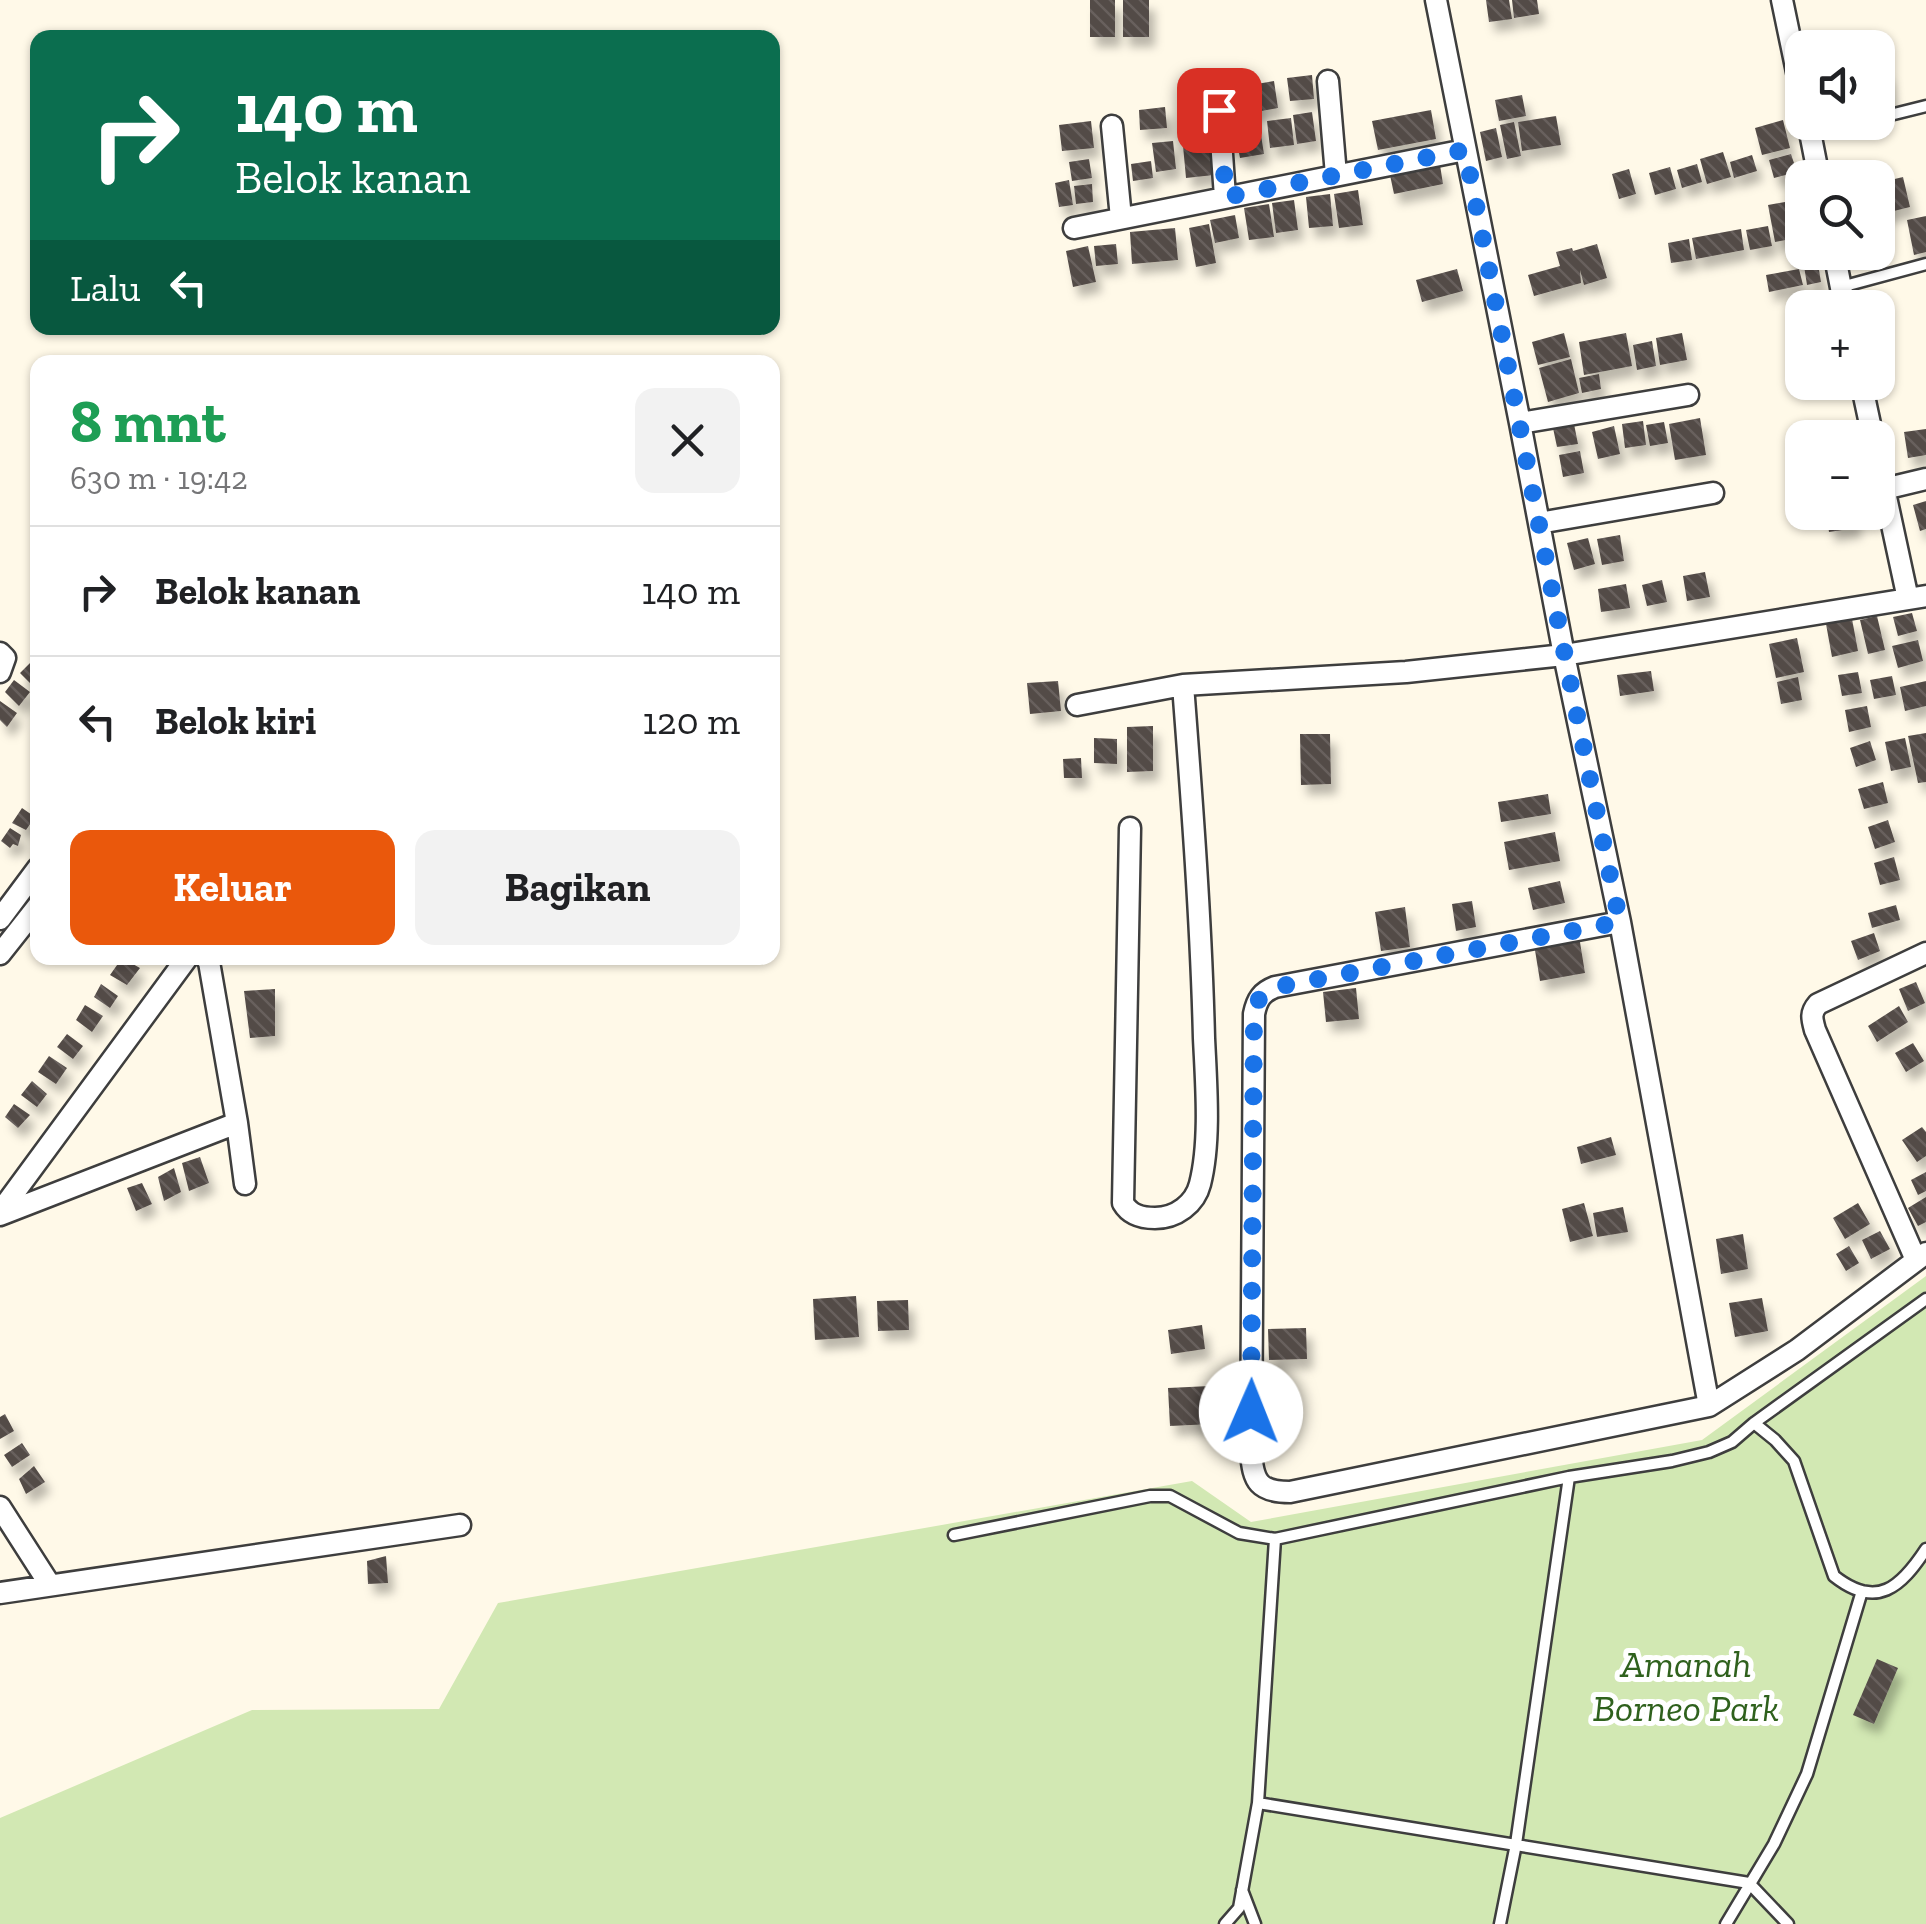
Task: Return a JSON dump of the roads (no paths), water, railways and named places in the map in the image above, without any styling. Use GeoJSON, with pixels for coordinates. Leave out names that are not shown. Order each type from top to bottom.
{"type":"FeatureCollection","features":[{"type":"Feature","properties":{"kind":"street"},"geometry":{"type":"LineString","coordinates":[[1436,0],[1620,922],[1709,1406]]}},
{"type":"Feature","properties":{"kind":"street"},"geometry":{"type":"LineString","coordinates":[[1782,0],[1788,30]]}},
{"type":"Feature","properties":{"kind":"street"},"geometry":{"type":"LineString","coordinates":[[1328,81],[1336,175]]}},
{"type":"Feature","properties":{"kind":"street"},"geometry":{"type":"LineString","coordinates":[[1219,110],[1226,197]]}},
{"type":"Feature","properties":{"kind":"street"},"geometry":{"type":"LineString","coordinates":[[1112,126],[1120,218]]}},
{"type":"Feature","properties":{"kind":"street"},"geometry":{"type":"LineString","coordinates":[[1074,228],[1465,150]]}},
{"type":"Feature","properties":{"kind":"street"},"geometry":{"type":"LineString","coordinates":[[1520,423],[1688,396]]}},
{"type":"Feature","properties":{"kind":"street"},"geometry":{"type":"LineString","coordinates":[[1895,486],[1926,479]]}},
{"type":"Feature","properties":{"kind":"street"},"geometry":{"type":"LineString","coordinates":[[1540,524],[1713,493]]}},
{"type":"Feature","properties":{"kind":"street"},"geometry":{"type":"LineString","coordinates":[[1895,524],[1926,619]]}},
{"type":"Feature","properties":{"kind":"street"},"geometry":{"type":"LineString","coordinates":[[1077,705],[1184,685],[1406,672],[1564,654],[1918,597]]}},
{"type":"Feature","properties":{"kind":"street"},"geometry":{"type":"LineString","coordinates":[[0,653],[5,663],[0,672]]}},
{"type":"Feature","properties":{"kind":"street"},"geometry":{"type":"LineString","coordinates":[[1130,828],[1123,1203],[1128,1212],[1158,1218],[1174,1215],[1187,1206],[1200,1188],[1205,1154],[1203,1002],[1184,685]]}},
{"type":"Feature","properties":{"kind":"street"},"geometry":{"type":"LineString","coordinates":[[0,919],[30,879]]}},
{"type":"Feature","properties":{"kind":"street"},"geometry":{"type":"LineString","coordinates":[[0,954],[30,916]]}},
{"type":"Feature","properties":{"kind":"street"},"geometry":{"type":"LineString","coordinates":[[1620,922],[1276,987],[1264,991],[1256,1002],[1250,1452],[1252,1473],[1265,1488],[1290,1492],[1709,1406],[1797,1350],[1921,1257],[1812,1018],[1818,1004],[1925,956]]}},
{"type":"Feature","properties":{"kind":"street"},"geometry":{"type":"LineString","coordinates":[[0,1213],[182,965]]}},
{"type":"Feature","properties":{"kind":"street"},"geometry":{"type":"LineString","coordinates":[[210,965],[246,1184]]}},
{"type":"Feature","properties":{"kind":"street"},"geometry":{"type":"LineString","coordinates":[[0,1213],[237,1123]]}},
{"type":"Feature","properties":{"kind":"street"},"geometry":{"type":"LineString","coordinates":[[0,1508],[50,1585]]}},
{"type":"Feature","properties":{"kind":"street"},"geometry":{"type":"LineString","coordinates":[[0,1593],[460,1525]]}},
{"type":"Feature","properties":{"kind":"lane"},"geometry":{"type":"LineString","coordinates":[[1895,114],[1926,106]]}},
{"type":"Feature","properties":{"kind":"lane"},"geometry":{"type":"LineString","coordinates":[[1861,290],[1926,264]]}},
{"type":"Feature","properties":{"kind":"lane"},"geometry":{"type":"LineString","coordinates":[[954,1535],[1160,1496],[1180,1500],[1239,1533],[1275,1539],[1569,1477],[1672,1461],[1732,1442],[1926,1299]]}},
{"type":"Feature","properties":{"kind":"lane"},"geometry":{"type":"LineString","coordinates":[[1754,1423],[1794,1461],[1834,1576],[1848,1588],[1880,1592],[1897,1586],[1926,1549]]}},
{"type":"Feature","properties":{"kind":"lane"},"geometry":{"type":"LineString","coordinates":[[1500,1924],[1516,1844],[1569,1477]]}},
{"type":"Feature","properties":{"kind":"lane"},"geometry":{"type":"LineString","coordinates":[[1225,1924],[1238,1908],[1258,1803],[1275,1539]]}},
{"type":"Feature","properties":{"kind":"lane"},"geometry":{"type":"LineString","coordinates":[[1726,1924],[1774,1844],[1807,1774],[1862,1590]]}},
{"type":"Feature","properties":{"kind":"lane"},"geometry":{"type":"LineString","coordinates":[[1258,1803],[1749,1882],[1789,1924]]}},
{"type":"Feature","properties":{"kind":"lane"},"geometry":{"type":"LineString","coordinates":[[1242,1889],[1255,1924]]}},
{"type":"Feature","properties":{"kind":"park label","name":"Amanah Borneo Park"},"geometry":{"type":"Point","coordinates":[1686,1686]}}]}
